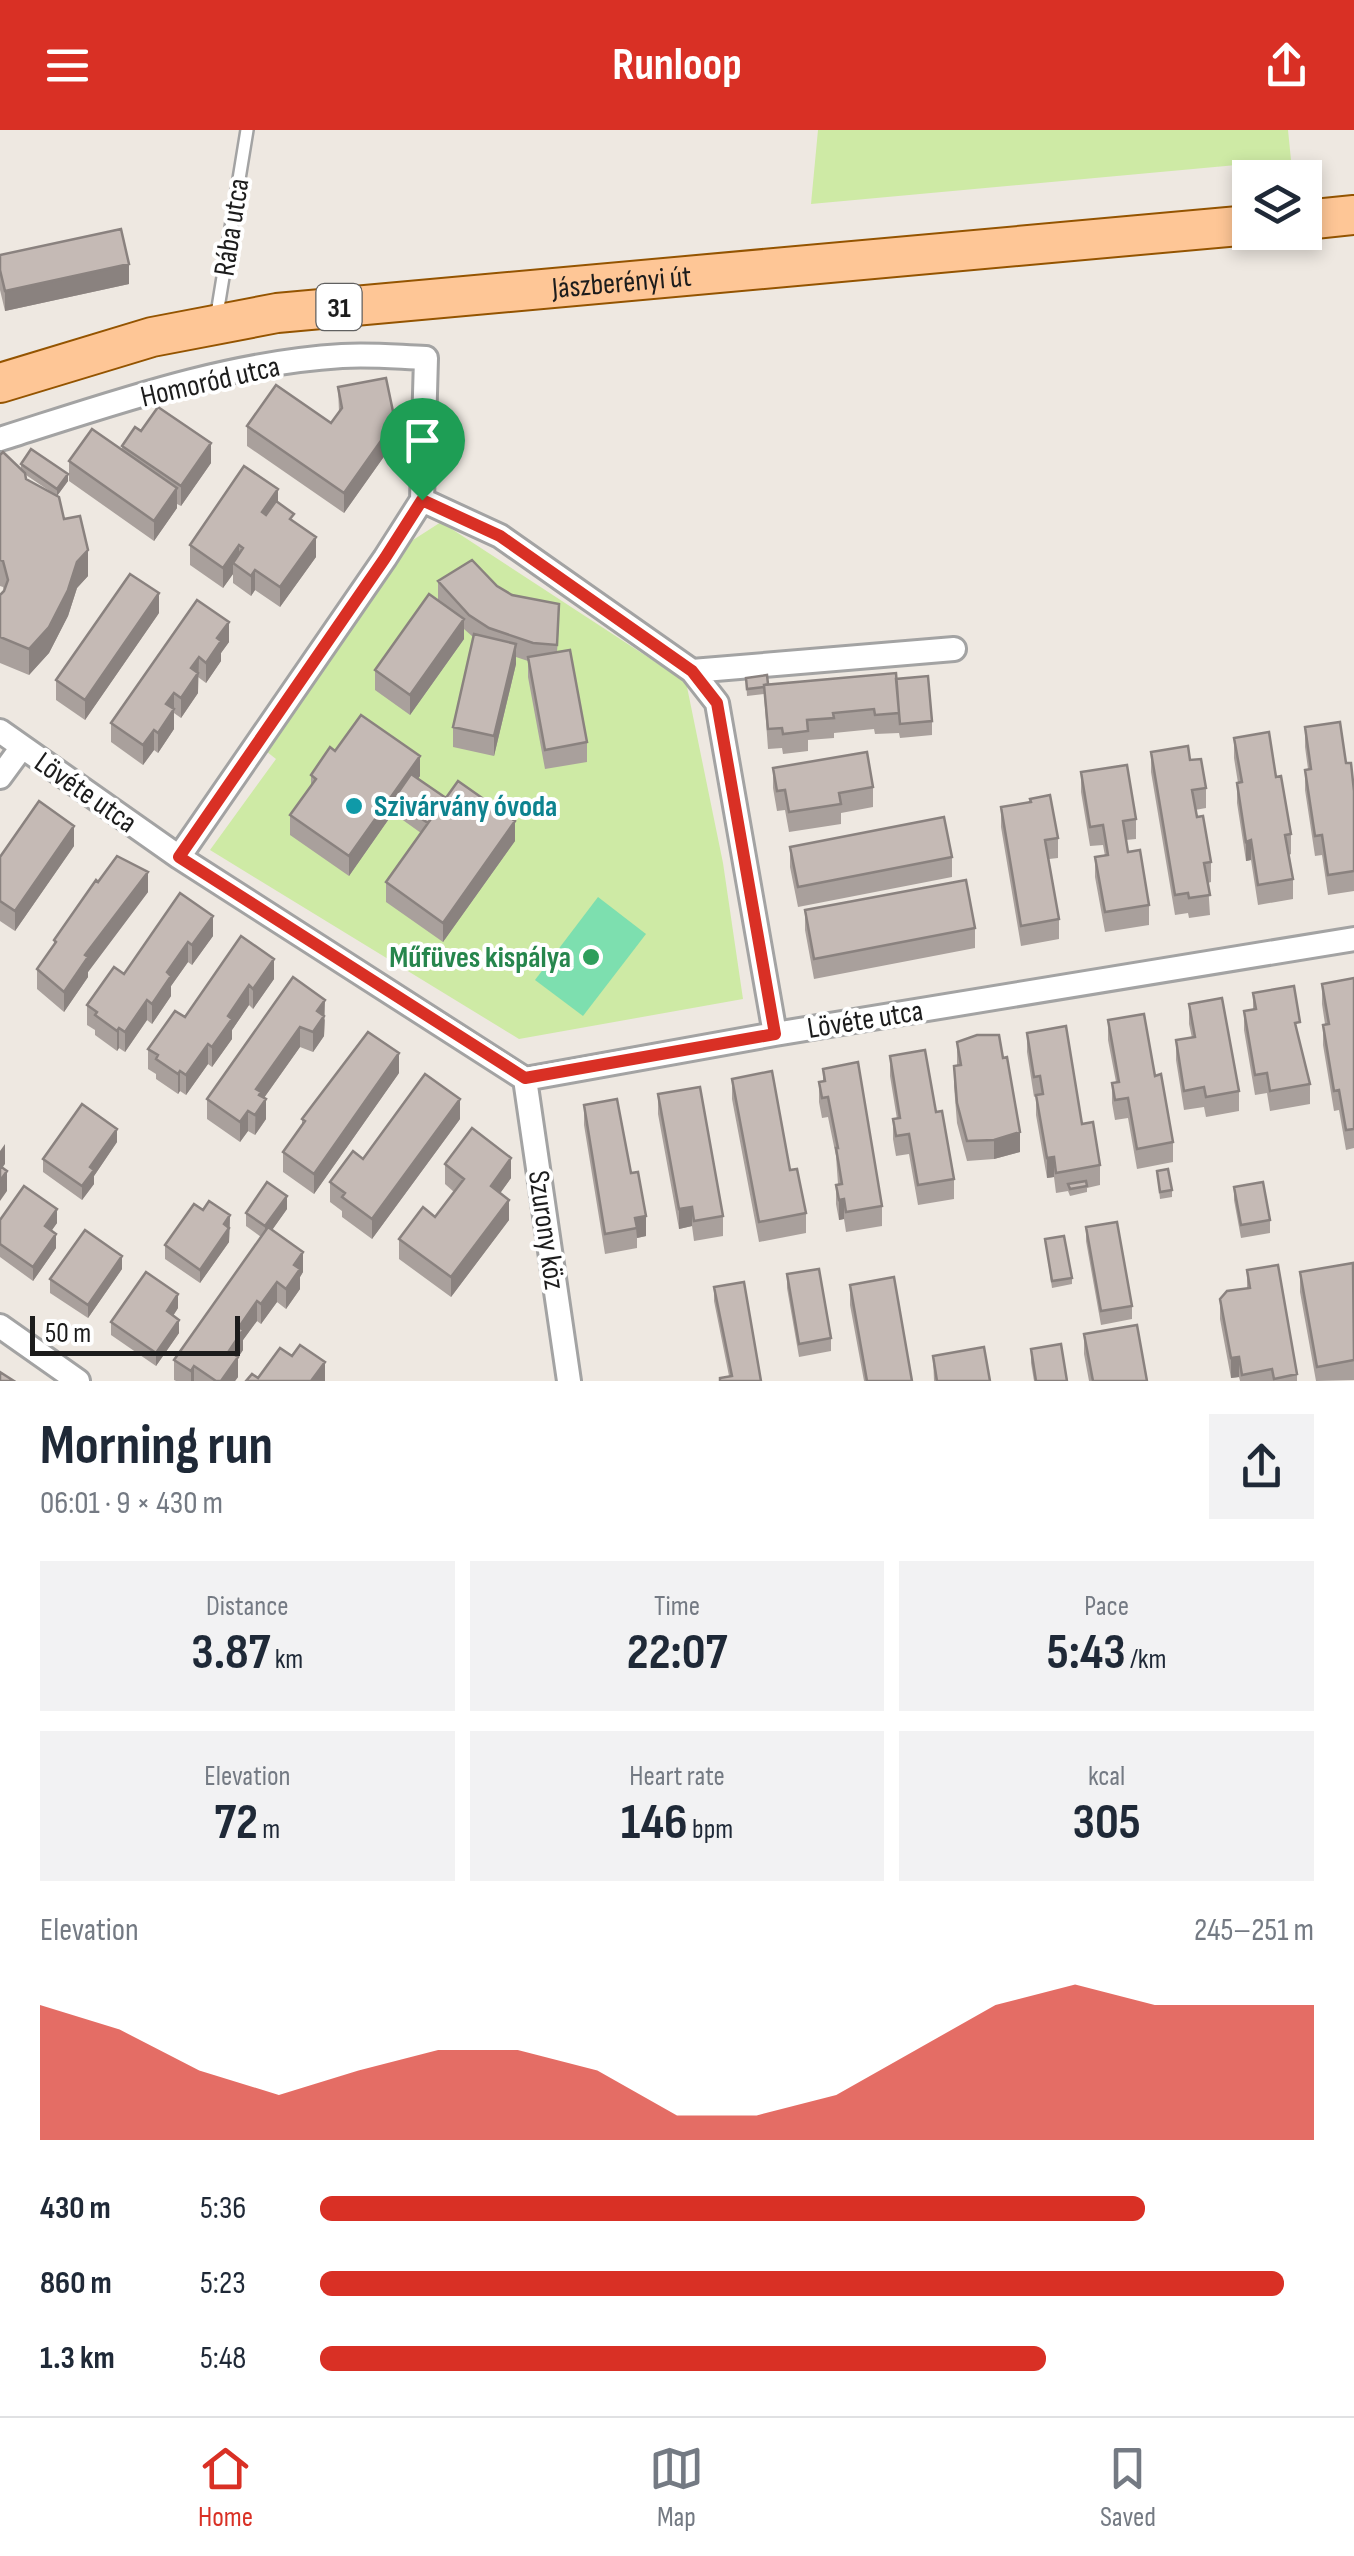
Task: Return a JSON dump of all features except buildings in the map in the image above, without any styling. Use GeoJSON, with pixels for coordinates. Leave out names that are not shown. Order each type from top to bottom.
{"type":"FeatureCollection","features":[{"type":"Feature","properties":{"kind":"main road"},"geometry":{"type":"LineString","coordinates":[[1322,218],[1354,215]]}},
{"type":"Feature","properties":{"kind":"main road","name":"Jászberényi út"},"geometry":{"type":"LineString","coordinates":[[0,383],[152,337],[277,313],[1232,226]]}},
{"type":"Feature","properties":{"kind":"street","name":"Homoród utca"},"geometry":{"type":"LineString","coordinates":[[0,439],[154,391],[254,367],[343,356],[426,358],[422,500]]}},
{"type":"Feature","properties":{"kind":"street"},"geometry":{"type":"LineString","coordinates":[[179,857],[422,500],[500,536],[692,671],[717,703],[775,1034]]}},
{"type":"Feature","properties":{"kind":"street"},"geometry":{"type":"LineString","coordinates":[[692,671],[954,648]]}},
{"type":"Feature","properties":{"kind":"street","name":"Lövéte utca"},"geometry":{"type":"LineString","coordinates":[[0,731],[179,857],[525,1078],[1354,939]]}},
{"type":"Feature","properties":{"kind":"street"},"geometry":{"type":"LineString","coordinates":[[0,777],[22,747]]}},
{"type":"Feature","properties":{"kind":"street","name":"Szurony köz"},"geometry":{"type":"LineString","coordinates":[[525,1078],[570,1381]]}},
{"type":"Feature","properties":{"kind":"street"},"geometry":{"type":"LineString","coordinates":[[0,1326],[78,1381]]}},
{"type":"Feature","properties":{"kind":"lane","name":"Rába utca"},"geometry":{"type":"LineString","coordinates":[[216,324],[247,130]]}},
{"type":"Feature","properties":{"kind":"green space"},"geometry":{"type":"Polygon","coordinates":[[[818,130],[1288,130],[1291,160],[1232,160],[1232,165],[811,204],[818,130]]]}},
{"type":"Feature","properties":{"kind":"green space"},"geometry":{"type":"Polygon","coordinates":[[[441,522],[686,682],[723,863],[743,999],[519,1039],[210,850],[276,759],[257,744],[385,558],[441,522]]]}},
{"type":"Feature","properties":{"kind":"green space","name":"Műfüves kispálya"},"geometry":{"type":"Polygon","coordinates":[[[598,897],[646,934],[583,1016],[535,980],[598,897]]]}},
{"type":"Feature","properties":{"kind":"place","name":"Szivárvány óvoda"},"geometry":{"type":"Point","coordinates":[354,806]}},
{"type":"Feature","properties":{"kind":"place","name":"Műfüves kispálya"},"geometry":{"type":"Point","coordinates":[591,957]}},
{"type":"Feature","properties":{"kind":"route"},"geometry":{"type":"LineString","coordinates":[[422,500],[500,536],[692,671],[717,703],[775,1034],[525,1078],[179,857],[422,500]]}}]}
